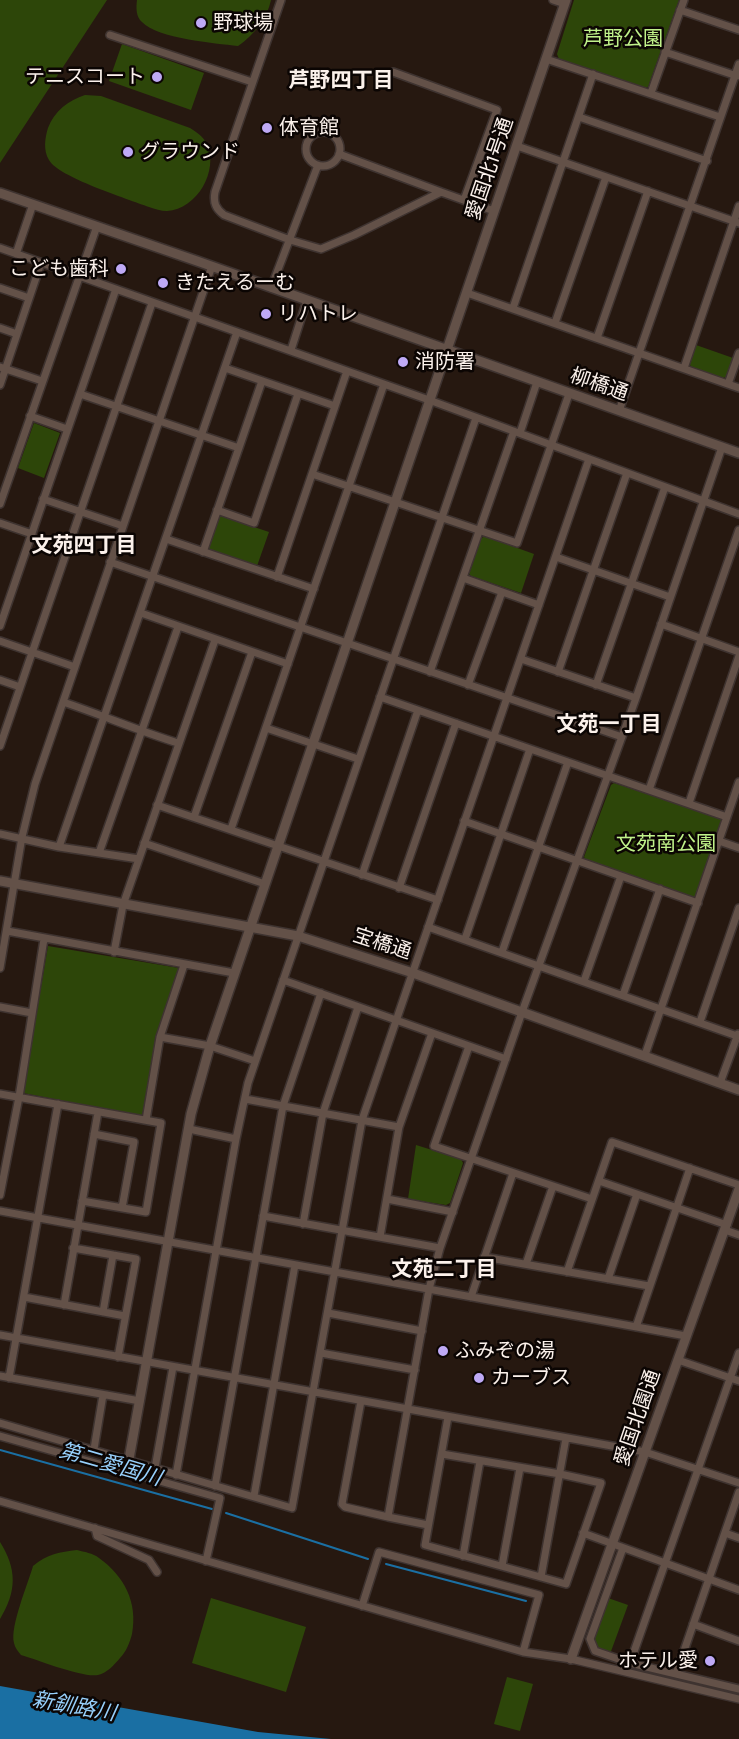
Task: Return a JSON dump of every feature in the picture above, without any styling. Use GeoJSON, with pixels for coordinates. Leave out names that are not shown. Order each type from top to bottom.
{"type":"FeatureCollection","features":[{"type":"Feature","properties":{"kind":"street"},"geometry":{"type":"LineString","coordinates":[[281,0],[215,192],[215,204],[218,211],[290,240],[321,249],[441,192]]}},
{"type":"Feature","properties":{"kind":"street"},"geometry":{"type":"LineString","coordinates":[[553,0],[565,2]]}},
{"type":"Feature","properties":{"kind":"street"},"geometry":{"type":"LineString","coordinates":[[651,93],[684,0]]}},
{"type":"Feature","properties":{"kind":"street","name":"愛国北1号通"},"geometry":{"type":"LineString","coordinates":[[129,1459],[189,1129],[210,1046],[565,2]]}},
{"type":"Feature","properties":{"kind":"street"},"geometry":{"type":"LineString","coordinates":[[681,10],[739,30]]}},
{"type":"Feature","properties":{"kind":"street"},"geometry":{"type":"LineString","coordinates":[[110,35],[252,82]]}},
{"type":"Feature","properties":{"kind":"street"},"geometry":{"type":"LineString","coordinates":[[665,52],[737,76]]}},
{"type":"Feature","properties":{"kind":"street"},"geometry":{"type":"LineString","coordinates":[[546,59],[720,117]]}},
{"type":"Feature","properties":{"kind":"street"},"geometry":{"type":"LineString","coordinates":[[619,411],[720,117],[737,76],[739,64]]}},
{"type":"Feature","properties":{"kind":"street"},"geometry":{"type":"LineString","coordinates":[[393,72],[497,110],[464,200]]}},
{"type":"Feature","properties":{"kind":"street"},"geometry":{"type":"LineString","coordinates":[[513,308],[593,74]]}},
{"type":"Feature","properties":{"kind":"street"},"geometry":{"type":"LineString","coordinates":[[579,117],[706,161]]}},
{"type":"Feature","properties":{"kind":"street"},"geometry":{"type":"LineString","coordinates":[[322,132],[333,136],[340,148],[335,161],[323,166],[318,165],[311,161],[306,148],[307,142],[316,133],[322,132]]}},
{"type":"Feature","properties":{"kind":"street"},"geometry":{"type":"LineString","coordinates":[[517,146],[737,222]]}},
{"type":"Feature","properties":{"kind":"street"},"geometry":{"type":"LineString","coordinates":[[339,154],[494,211]]}},
{"type":"Feature","properties":{"kind":"street"},"geometry":{"type":"LineString","coordinates":[[271,288],[318,165]]}},
{"type":"Feature","properties":{"kind":"street"},"geometry":{"type":"LineString","coordinates":[[555,323],[606,177]]}},
{"type":"Feature","properties":{"kind":"street"},"geometry":{"type":"LineString","coordinates":[[597,338],[648,191]]}},
{"type":"Feature","properties":{"kind":"street","name":"柳橋通"},"geometry":{"type":"LineString","coordinates":[[0,193],[739,453]]}},
{"type":"Feature","properties":{"kind":"street"},"geometry":{"type":"LineString","coordinates":[[16,254],[33,204]]}},
{"type":"Feature","properties":{"kind":"street"},"geometry":{"type":"LineString","coordinates":[[684,368],[737,222],[739,206]]}},
{"type":"Feature","properties":{"kind":"street"},"geometry":{"type":"LineString","coordinates":[[0,504],[3,485],[30,416],[97,226]]}},
{"type":"Feature","properties":{"kind":"street"},"geometry":{"type":"LineString","coordinates":[[0,249],[291,350],[739,514]]}},
{"type":"Feature","properties":{"kind":"street"},"geometry":{"type":"LineString","coordinates":[[0,385],[3,368],[41,263]]}},
{"type":"Feature","properties":{"kind":"street"},"geometry":{"type":"LineString","coordinates":[[0,968],[22,837],[35,784],[212,266]]}},
{"type":"Feature","properties":{"kind":"street"},"geometry":{"type":"LineString","coordinates":[[0,288],[29,298]]}},
{"type":"Feature","properties":{"kind":"street"},"geometry":{"type":"LineString","coordinates":[[0,626],[116,289]]}},
{"type":"Feature","properties":{"kind":"street"},"geometry":{"type":"LineString","coordinates":[[467,293],[739,388]]}},
{"type":"Feature","properties":{"kind":"street"},"geometry":{"type":"LineString","coordinates":[[291,350],[307,300]]}},
{"type":"Feature","properties":{"kind":"street"},"geometry":{"type":"LineString","coordinates":[[0,746],[152,303]]}},
{"type":"Feature","properties":{"kind":"street"},"geometry":{"type":"LineString","coordinates":[[0,328],[17,334]]}},
{"type":"Feature","properties":{"kind":"street"},"geometry":{"type":"LineString","coordinates":[[60,847],[237,332]]}},
{"type":"Feature","properties":{"kind":"street"},"geometry":{"type":"LineString","coordinates":[[728,384],[739,353]]}},
{"type":"Feature","properties":{"kind":"street"},"geometry":{"type":"LineString","coordinates":[[3,368],[42,381]]}},
{"type":"Feature","properties":{"kind":"street"},"geometry":{"type":"LineString","coordinates":[[225,368],[335,406]]}},
{"type":"Feature","properties":{"kind":"street"},"geometry":{"type":"LineString","coordinates":[[277,577],[347,371]]}},
{"type":"Feature","properties":{"kind":"street"},"geometry":{"type":"LineString","coordinates":[[203,552],[262,381]]}},
{"type":"Feature","properties":{"kind":"street"},"geometry":{"type":"LineString","coordinates":[[430,672],[479,531],[537,382]]}},
{"type":"Feature","properties":{"kind":"street"},"geometry":{"type":"LineString","coordinates":[[231,830],[384,384]]}},
{"type":"Feature","properties":{"kind":"street"},"geometry":{"type":"LineString","coordinates":[[312,474],[517,543],[569,393]]}},
{"type":"Feature","properties":{"kind":"street"},"geometry":{"type":"LineString","coordinates":[[80,394],[239,448]]}},
{"type":"Feature","properties":{"kind":"street"},"geometry":{"type":"LineString","coordinates":[[217,510],[254,523],[298,394]]}},
{"type":"Feature","properties":{"kind":"street"},"geometry":{"type":"LineString","coordinates":[[30,416],[67,429]]}},
{"type":"Feature","properties":{"kind":"street"},"geometry":{"type":"LineString","coordinates":[[176,1474],[237,1139],[255,1061],[476,418]]}},
{"type":"Feature","properties":{"kind":"street"},"geometry":{"type":"LineString","coordinates":[[388,1517],[429,1289],[440,1248],[522,1012],[636,698],[722,447]]}},
{"type":"Feature","properties":{"kind":"street"},"geometry":{"type":"LineString","coordinates":[[0,1423],[292,1508],[362,1120],[589,459]]}},
{"type":"Feature","properties":{"kind":"street"},"geometry":{"type":"LineString","coordinates":[[558,672],[627,473]]}},
{"type":"Feature","properties":{"kind":"street"},"geometry":{"type":"LineString","coordinates":[[596,685],[665,487]]}},
{"type":"Feature","properties":{"kind":"street"},"geometry":{"type":"LineString","coordinates":[[44,500],[123,526]]}},
{"type":"Feature","properties":{"kind":"street"},"geometry":{"type":"LineString","coordinates":[[0,523],[32,534]]}},
{"type":"Feature","properties":{"kind":"street"},"geometry":{"type":"LineString","coordinates":[[649,790],[739,530]]}},
{"type":"Feature","properties":{"kind":"street"},"geometry":{"type":"LineString","coordinates":[[166,539],[314,589]]}},
{"type":"Feature","properties":{"kind":"street"},"geometry":{"type":"LineString","coordinates":[[556,557],[670,597]]}},
{"type":"Feature","properties":{"kind":"street"},"geometry":{"type":"LineString","coordinates":[[110,562],[622,737]]}},
{"type":"Feature","properties":{"kind":"street"},"geometry":{"type":"LineString","coordinates":[[463,578],[539,604]]}},
{"type":"Feature","properties":{"kind":"street"},"geometry":{"type":"LineString","coordinates":[[468,685],[502,592]]}},
{"type":"Feature","properties":{"kind":"street"},"geometry":{"type":"LineString","coordinates":[[141,613],[288,664]]}},
{"type":"Feature","properties":{"kind":"street"},"geometry":{"type":"LineString","coordinates":[[661,624],[739,654],[689,803]]}},
{"type":"Feature","properties":{"kind":"street"},"geometry":{"type":"LineString","coordinates":[[99,853],[178,627]]}},
{"type":"Feature","properties":{"kind":"street"},"geometry":{"type":"LineString","coordinates":[[114,952],[123,905],[215,640]]}},
{"type":"Feature","properties":{"kind":"street"},"geometry":{"type":"LineString","coordinates":[[0,641],[75,667]]}},
{"type":"Feature","properties":{"kind":"street"},"geometry":{"type":"LineString","coordinates":[[194,817],[252,652]]}},
{"type":"Feature","properties":{"kind":"street"},"geometry":{"type":"LineString","coordinates":[[521,659],[636,698]]}},
{"type":"Feature","properties":{"kind":"street"},"geometry":{"type":"LineString","coordinates":[[0,680],[20,687]]}},
{"type":"Feature","properties":{"kind":"street"},"geometry":{"type":"LineString","coordinates":[[380,697],[727,817]]}},
{"type":"Feature","properties":{"kind":"street"},"geometry":{"type":"LineString","coordinates":[[63,702],[105,716],[141,732],[178,743]]}},
{"type":"Feature","properties":{"kind":"street"},"geometry":{"type":"LineString","coordinates":[[362,875],[418,710]]}},
{"type":"Feature","properties":{"kind":"street"},"geometry":{"type":"LineString","coordinates":[[399,888],[456,723]]}},
{"type":"Feature","properties":{"kind":"street"},"geometry":{"type":"LineString","coordinates":[[266,728],[358,759]]}},
{"type":"Feature","properties":{"kind":"street"},"geometry":{"type":"LineString","coordinates":[[465,939],[530,749]]}},
{"type":"Feature","properties":{"kind":"street"},"geometry":{"type":"LineString","coordinates":[[502,952],[567,762]]}},
{"type":"Feature","properties":{"kind":"street"},"geometry":{"type":"LineString","coordinates":[[645,1055],[739,782]]}},
{"type":"Feature","properties":{"kind":"street"},"geometry":{"type":"LineString","coordinates":[[158,805],[438,900]]}},
{"type":"Feature","properties":{"kind":"street"},"geometry":{"type":"LineString","coordinates":[[464,821],[698,903]]}},
{"type":"Feature","properties":{"kind":"street"},"geometry":{"type":"LineString","coordinates":[[0,834],[60,847],[139,859]]}},
{"type":"Feature","properties":{"kind":"street"},"geometry":{"type":"LineString","coordinates":[[719,841],[739,848]]}},
{"type":"Feature","properties":{"kind":"street"},"geometry":{"type":"LineString","coordinates":[[144,843],[265,884]]}},
{"type":"Feature","properties":{"kind":"street"},"geometry":{"type":"LineString","coordinates":[[584,981],[621,876]]}},
{"type":"Feature","properties":{"kind":"street","name":"宝橋通"},"geometry":{"type":"LineString","coordinates":[[0,881],[298,936],[412,973],[739,1090]]}},
{"type":"Feature","properties":{"kind":"street"},"geometry":{"type":"LineString","coordinates":[[623,995],[660,889]]}},
{"type":"Feature","properties":{"kind":"street"},"geometry":{"type":"LineString","coordinates":[[700,1022],[739,908]]}},
{"type":"Feature","properties":{"kind":"street"},"geometry":{"type":"LineString","coordinates":[[428,927],[738,1034],[720,1083]]}},
{"type":"Feature","properties":{"kind":"street"},"geometry":{"type":"LineString","coordinates":[[7,931],[234,973]]}},
{"type":"Feature","properties":{"kind":"street"},"geometry":{"type":"LineString","coordinates":[[0,1195],[19,1097],[44,939]]}},
{"type":"Feature","properties":{"kind":"street"},"geometry":{"type":"LineString","coordinates":[[146,1120],[160,1037],[184,965]]}},
{"type":"Feature","properties":{"kind":"street"},"geometry":{"type":"LineString","coordinates":[[283,980],[506,1059]]}},
{"type":"Feature","properties":{"kind":"street"},"geometry":{"type":"LineString","coordinates":[[215,1486],[283,1106],[321,993]]}},
{"type":"Feature","properties":{"kind":"street"},"geometry":{"type":"LineString","coordinates":[[0,1007],[32,1013]]}},
{"type":"Feature","properties":{"kind":"street"},"geometry":{"type":"LineString","coordinates":[[303,1224],[323,1113],[358,1007]]}},
{"type":"Feature","properties":{"kind":"street"},"geometry":{"type":"LineString","coordinates":[[380,1237],[399,1127],[432,1033]]}},
{"type":"Feature","properties":{"kind":"street"},"geometry":{"type":"LineString","coordinates":[[160,1037],[210,1046],[255,1061]]}},
{"type":"Feature","properties":{"kind":"street"},"geometry":{"type":"LineString","coordinates":[[469,1046],[434,1146],[592,1199]]}},
{"type":"Feature","properties":{"kind":"street"},"geometry":{"type":"LineString","coordinates":[[0,1094],[161,1123],[146,1212],[82,1201]]}},
{"type":"Feature","properties":{"kind":"street"},"geometry":{"type":"LineString","coordinates":[[245,1099],[399,1127]]}},
{"type":"Feature","properties":{"kind":"street"},"geometry":{"type":"LineString","coordinates":[[9,1378],[58,1104]]}},
{"type":"Feature","properties":{"kind":"street"},"geometry":{"type":"LineString","coordinates":[[63,1305],[98,1112]]}},
{"type":"Feature","properties":{"kind":"street"},"geometry":{"type":"LineString","coordinates":[[189,1129],[237,1139]]}},
{"type":"Feature","properties":{"kind":"street"},"geometry":{"type":"LineString","coordinates":[[94,1134],[134,1142],[122,1208]]}},
{"type":"Feature","properties":{"kind":"street"},"geometry":{"type":"LineString","coordinates":[[567,1272],[612,1142],[739,1187]]}},
{"type":"Feature","properties":{"kind":"street"},"geometry":{"type":"LineString","coordinates":[[636,1327],[690,1168]]}},
{"type":"Feature","properties":{"kind":"street"},"geometry":{"type":"LineString","coordinates":[[471,1297],[513,1173]]}},
{"type":"Feature","properties":{"kind":"street"},"geometry":{"type":"LineString","coordinates":[[599,1181],[676,1208],[739,1235]]}},
{"type":"Feature","properties":{"kind":"street"},"geometry":{"type":"LineString","coordinates":[[526,1264],[553,1186]]}},
{"type":"Feature","properties":{"kind":"street","name":"愛国北園通"},"geometry":{"type":"LineString","coordinates":[[571,1659],[739,1187]]}},
{"type":"Feature","properties":{"kind":"street"},"geometry":{"type":"LineString","coordinates":[[608,1279],[637,1194]]}},
{"type":"Feature","properties":{"kind":"street"},"geometry":{"type":"LineString","coordinates":[[387,1199],[453,1212]]}},
{"type":"Feature","properties":{"kind":"street"},"geometry":{"type":"LineString","coordinates":[[0,1211],[686,1336]]}},
{"type":"Feature","properties":{"kind":"street"},"geometry":{"type":"LineString","coordinates":[[263,1216],[440,1248]]}},
{"type":"Feature","properties":{"kind":"street"},"geometry":{"type":"LineString","coordinates":[[74,1248],[136,1259],[118,1357]]}},
{"type":"Feature","properties":{"kind":"street"},"geometry":{"type":"LineString","coordinates":[[103,1312],[113,1255]]}},
{"type":"Feature","properties":{"kind":"street"},"geometry":{"type":"LineString","coordinates":[[484,1257],[649,1286]]}},
{"type":"Feature","properties":{"kind":"street"},"geometry":{"type":"LineString","coordinates":[[254,1497],[295,1265]]}},
{"type":"Feature","properties":{"kind":"street"},"geometry":{"type":"LineString","coordinates":[[24,1298],[125,1316]]}},
{"type":"Feature","properties":{"kind":"street"},"geometry":{"type":"LineString","coordinates":[[328,1314],[422,1330]]}},
{"type":"Feature","properties":{"kind":"street"},"geometry":{"type":"LineString","coordinates":[[0,1335],[645,1452],[739,1483]]}},
{"type":"Feature","properties":{"kind":"street"},"geometry":{"type":"LineString","coordinates":[[321,1353],[415,1370]]}},
{"type":"Feature","properties":{"kind":"street"},"geometry":{"type":"LineString","coordinates":[[630,1663],[739,1353]]}},
{"type":"Feature","properties":{"kind":"street"},"geometry":{"type":"LineString","coordinates":[[678,1359],[739,1381]]}},
{"type":"Feature","properties":{"kind":"street"},"geometry":{"type":"LineString","coordinates":[[154,1468],[173,1367]]}},
{"type":"Feature","properties":{"kind":"street"},"geometry":{"type":"LineString","coordinates":[[0,1376],[140,1401]]}},
{"type":"Feature","properties":{"kind":"street"},"geometry":{"type":"LineString","coordinates":[[94,1449],[103,1395]]}},
{"type":"Feature","properties":{"kind":"street"},"geometry":{"type":"LineString","coordinates":[[361,1401],[342,1504],[345,1507],[428,1525]]}},
{"type":"Feature","properties":{"kind":"street"},"geometry":{"type":"LineString","coordinates":[[442,1454],[560,1474],[601,1484],[566,1584],[425,1545],[448,1417]]}},
{"type":"Feature","properties":{"kind":"street"},"geometry":{"type":"LineString","coordinates":[[0,1436],[220,1498],[206,1561]]}},
{"type":"Feature","properties":{"kind":"street"},"geometry":{"type":"LineString","coordinates":[[541,1577],[566,1438]]}},
{"type":"Feature","properties":{"kind":"street"},"geometry":{"type":"LineString","coordinates":[[463,1556],[480,1461]]}},
{"type":"Feature","properties":{"kind":"street"},"geometry":{"type":"LineString","coordinates":[[502,1566],[520,1468]]}},
{"type":"Feature","properties":{"kind":"street"},"geometry":{"type":"LineString","coordinates":[[676,1674],[739,1492]]}},
{"type":"Feature","properties":{"kind":"street"},"geometry":{"type":"LineString","coordinates":[[0,1501],[523,1652],[571,1659],[739,1699]]}},
{"type":"Feature","properties":{"kind":"street"},"geometry":{"type":"LineString","coordinates":[[95,1528],[97,1536],[149,1560],[158,1572]]}},
{"type":"Feature","properties":{"kind":"street"},"geometry":{"type":"LineString","coordinates":[[583,1533],[739,1590]]}},
{"type":"Feature","properties":{"kind":"street"},"geometry":{"type":"LineString","coordinates":[[725,1533],[739,1538]]}},
{"type":"Feature","properties":{"kind":"street"},"geometry":{"type":"LineString","coordinates":[[623,1548],[590,1639],[595,1651],[630,1663],[739,1689]]}},
{"type":"Feature","properties":{"kind":"street"},"geometry":{"type":"LineString","coordinates":[[362,1606],[379,1552],[539,1595],[523,1652]]}},
{"type":"Feature","properties":{"kind":"street"},"geometry":{"type":"LineString","coordinates":[[693,1624],[739,1641]]}},
{"type":"Feature","properties":{"kind":"green space"},"geometry":{"type":"Polygon","coordinates":[[[0,0],[107,0],[0,163],[0,0]]]}},
{"type":"Feature","properties":{"kind":"green space","name":"野球場"},"geometry":{"type":"Polygon","coordinates":[[[137,0],[271,0],[259,26],[238,46],[187,39],[150,28],[139,18],[137,0]]]}},
{"type":"Feature","properties":{"kind":"green space","name":"芦野公園"},"geometry":{"type":"Polygon","coordinates":[[[574,0],[679,0],[648,87],[643,88],[559,59],[557,54],[574,0]]]}},
{"type":"Feature","properties":{"kind":"green space","name":"テニスコート"},"geometry":{"type":"Polygon","coordinates":[[[122,44],[204,73],[191,110],[109,81],[122,44]]]}},
{"type":"Feature","properties":{"kind":"green space","name":"グラウンド"},"geometry":{"type":"Polygon","coordinates":[[[85,95],[101,96],[190,128],[201,136],[207,144],[210,166],[208,177],[196,196],[178,209],[160,210],[94,187],[55,167],[49,160],[45,148],[48,128],[54,116],[63,107],[85,95]]]}},
{"type":"Feature","properties":{"kind":"green space"},"geometry":{"type":"Polygon","coordinates":[[[696,345],[733,358],[726,377],[691,367],[689,363],[696,345]]]}},
{"type":"Feature","properties":{"kind":"green space"},"geometry":{"type":"Polygon","coordinates":[[[34,423],[60,433],[44,478],[18,468],[34,423]]]}},
{"type":"Feature","properties":{"kind":"green space"},"geometry":{"type":"Polygon","coordinates":[[[218,515],[269,532],[257,566],[207,549],[218,515]]]}},
{"type":"Feature","properties":{"kind":"green space"},"geometry":{"type":"Polygon","coordinates":[[[484,536],[534,554],[521,593],[469,574],[484,536]]]}},
{"type":"Feature","properties":{"kind":"green space","name":"文苑南公園"},"geometry":{"type":"Polygon","coordinates":[[[614,783],[723,819],[696,896],[693,898],[586,860],[584,857],[611,785],[614,783]]]}},
{"type":"Feature","properties":{"kind":"green space"},"geometry":{"type":"Polygon","coordinates":[[[48,946],[179,968],[157,1033],[142,1116],[23,1093],[48,946]]]}},
{"type":"Feature","properties":{"kind":"green space"},"geometry":{"type":"Polygon","coordinates":[[[416,1145],[461,1159],[463,1163],[450,1203],[446,1205],[408,1199],[416,1145]]]}},
{"type":"Feature","properties":{"kind":"green space"},"geometry":{"type":"Polygon","coordinates":[[[0,1542],[10,1561],[13,1580],[10,1599],[0,1619],[0,1542]]]}},
{"type":"Feature","properties":{"kind":"green space"},"geometry":{"type":"Polygon","coordinates":[[[77,1550],[97,1556],[116,1573],[127,1591],[133,1611],[132,1634],[126,1650],[110,1668],[98,1675],[72,1671],[21,1655],[14,1643],[17,1616],[33,1566],[54,1554],[77,1550]]]}},
{"type":"Feature","properties":{"kind":"green space"},"geometry":{"type":"Polygon","coordinates":[[[211,1598],[306,1627],[286,1692],[192,1663],[211,1598]]]}},
{"type":"Feature","properties":{"kind":"green space"},"geometry":{"type":"Polygon","coordinates":[[[608,1598],[628,1605],[610,1654],[597,1650],[594,1640],[608,1598]]]}},
{"type":"Feature","properties":{"kind":"green space"},"geometry":{"type":"Polygon","coordinates":[[[507,1677],[533,1684],[520,1731],[494,1724],[507,1677]]]}},
{"type":"Feature","properties":{"kind":"water","name":"新釧路川"},"geometry":{"type":"Polygon","coordinates":[[[0,1686],[258,1732],[331,1739],[0,1739],[0,1686]]]}},
{"type":"Feature","properties":{"kind":"waterway","name":"第二愛国川"},"geometry":{"type":"LineString","coordinates":[[0,1450],[212,1509]]}},
{"type":"Feature","properties":{"kind":"waterway","name":"第二愛国川"},"geometry":{"type":"LineString","coordinates":[[226,1513],[368,1559]]}},
{"type":"Feature","properties":{"kind":"waterway","name":"第二愛国川"},"geometry":{"type":"LineString","coordinates":[[386,1564],[526,1601]]}},
{"type":"Feature","properties":{"kind":"place","name":"野球場"},"geometry":{"type":"Point","coordinates":[201,23]}},
{"type":"Feature","properties":{"kind":"place","name":"テニスコート"},"geometry":{"type":"Point","coordinates":[157,77]}},
{"type":"Feature","properties":{"kind":"place","name":"体育館"},"geometry":{"type":"Point","coordinates":[267,128]}},
{"type":"Feature","properties":{"kind":"place","name":"グラウンド"},"geometry":{"type":"Point","coordinates":[128,152]}},
{"type":"Feature","properties":{"kind":"place","name":"こども歯科"},"geometry":{"type":"Point","coordinates":[121,269]}},
{"type":"Feature","properties":{"kind":"place","name":"きたえるーむ"},"geometry":{"type":"Point","coordinates":[163,283]}},
{"type":"Feature","properties":{"kind":"place","name":"リハトレ"},"geometry":{"type":"Point","coordinates":[266,314]}},
{"type":"Feature","properties":{"kind":"place","name":"消防署"},"geometry":{"type":"Point","coordinates":[403,362]}},
{"type":"Feature","properties":{"kind":"place","name":"ふみぞの湯"},"geometry":{"type":"Point","coordinates":[443,1351]}},
{"type":"Feature","properties":{"kind":"place","name":"カーブス"},"geometry":{"type":"Point","coordinates":[479,1378]}},
{"type":"Feature","properties":{"kind":"place","name":"ホテル愛"},"geometry":{"type":"Point","coordinates":[710,1661]}},
{"type":"Feature","properties":{"kind":"district","name":"芦野四丁目"},"geometry":{"type":"Point","coordinates":[341,81]}},
{"type":"Feature","properties":{"kind":"district","name":"文苑四丁目"},"geometry":{"type":"Point","coordinates":[84,546]}},
{"type":"Feature","properties":{"kind":"district","name":"文苑一丁目"},"geometry":{"type":"Point","coordinates":[609,725]}},
{"type":"Feature","properties":{"kind":"district","name":"文苑二丁目"},"geometry":{"type":"Point","coordinates":[444,1270]}}]}
